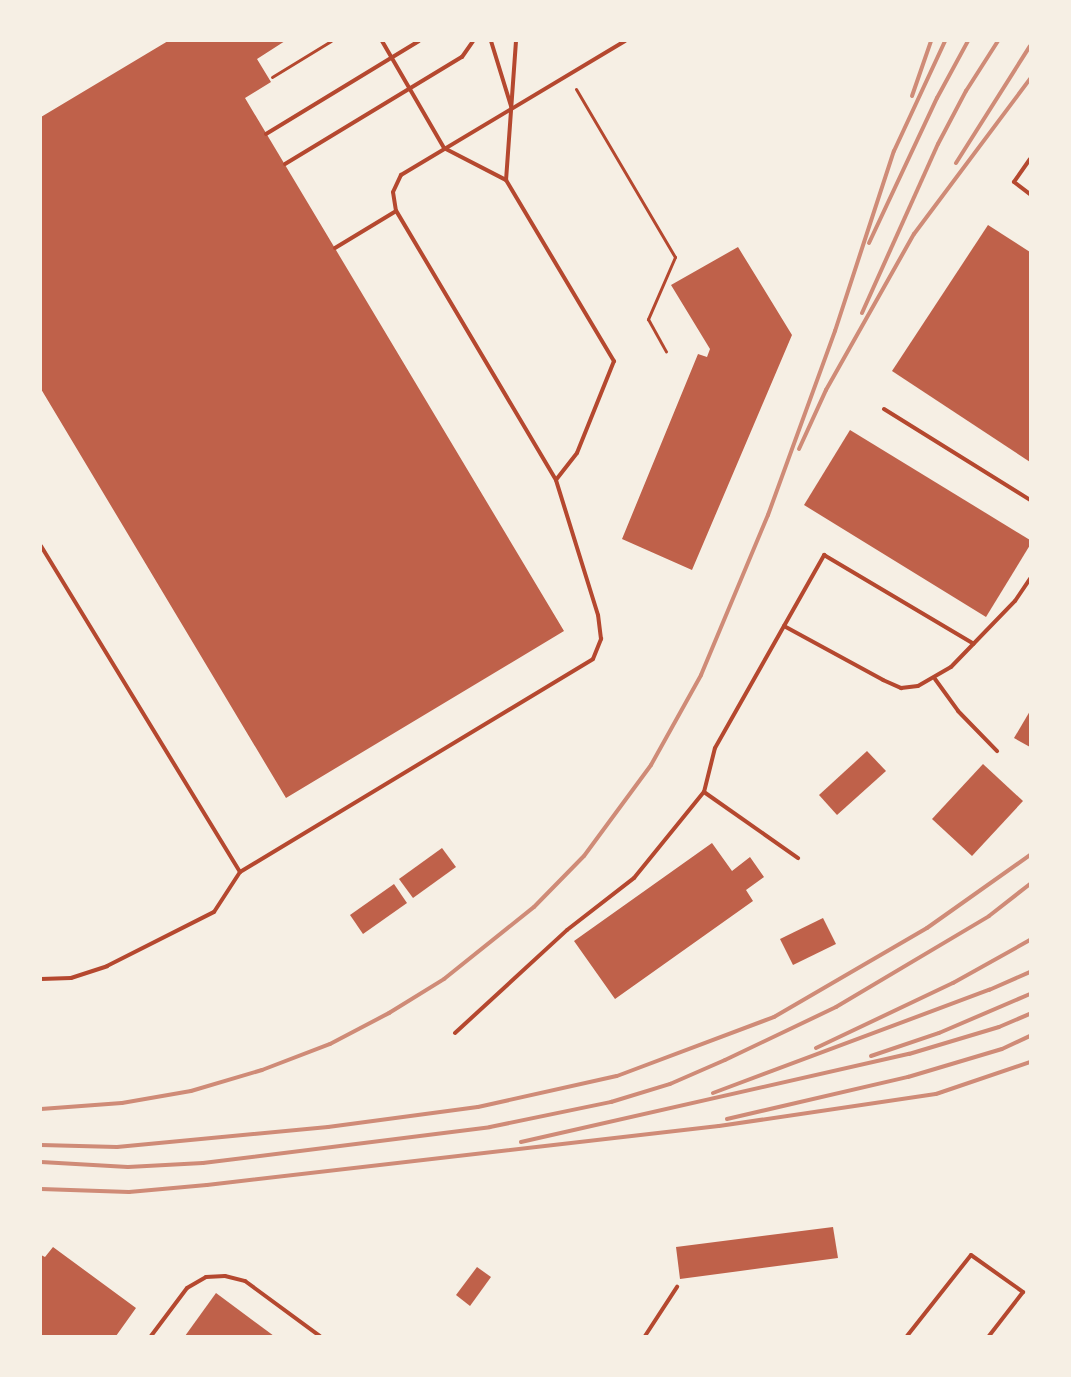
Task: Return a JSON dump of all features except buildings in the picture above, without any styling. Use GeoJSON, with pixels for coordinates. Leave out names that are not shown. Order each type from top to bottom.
{"type":"FeatureCollection","features":[{"type":"Feature","properties":{"kind":"lane"},"geometry":{"type":"LineString","coordinates":[[382,41],[444,148],[506,180],[614,361],[577,452],[556,480]]}},
{"type":"Feature","properties":{"kind":"lane"},"geometry":{"type":"LineString","coordinates":[[266,134],[419,41]]}},
{"type":"Feature","properties":{"kind":"lane"},"geometry":{"type":"LineString","coordinates":[[285,164],[462,57],[473,41]]}},
{"type":"Feature","properties":{"kind":"lane"},"geometry":{"type":"LineString","coordinates":[[492,41],[511,108]]}},
{"type":"Feature","properties":{"kind":"lane"},"geometry":{"type":"LineString","coordinates":[[506,180],[516,41]]}},
{"type":"Feature","properties":{"kind":"lane"},"geometry":{"type":"LineString","coordinates":[[41,979],[71,978],[107,966],[214,912],[240,872],[593,659],[601,639],[598,615],[556,480],[396,210],[393,192],[401,175],[625,41]]}},
{"type":"Feature","properties":{"kind":"lane"},"geometry":{"type":"LineString","coordinates":[[1030,159],[1014,182],[1030,194]]}},
{"type":"Feature","properties":{"kind":"lane"},"geometry":{"type":"LineString","coordinates":[[335,248],[396,210]]}},
{"type":"Feature","properties":{"kind":"lane"},"geometry":{"type":"LineString","coordinates":[[884,408],[1030,500]]}},
{"type":"Feature","properties":{"kind":"lane"},"geometry":{"type":"LineString","coordinates":[[41,546],[240,872]]}},
{"type":"Feature","properties":{"kind":"lane"},"geometry":{"type":"LineString","coordinates":[[455,1034],[567,930],[634,878],[704,792],[715,748],[824,555],[974,644]]}},
{"type":"Feature","properties":{"kind":"lane"},"geometry":{"type":"LineString","coordinates":[[784,626],[901,688],[918,686],[935,679],[974,644],[1015,601],[1030,580]]}},
{"type":"Feature","properties":{"kind":"lane"},"geometry":{"type":"LineString","coordinates":[[935,679],[958,711],[997,751]]}},
{"type":"Feature","properties":{"kind":"lane"},"geometry":{"type":"LineString","coordinates":[[704,792],[798,858]]}},
{"type":"Feature","properties":{"kind":"lane"},"geometry":{"type":"LineString","coordinates":[[908,1336],[971,1255],[1023,1292],[989,1336]]}},
{"type":"Feature","properties":{"kind":"lane"},"geometry":{"type":"LineString","coordinates":[[151,1336],[187,1288],[206,1278],[225,1276],[245,1281],[320,1336]]}},
{"type":"Feature","properties":{"kind":"lane"},"geometry":{"type":"LineString","coordinates":[[644,1336],[677,1287]]}},
{"type":"Feature","properties":{"kind":"path"},"geometry":{"type":"LineString","coordinates":[[272,77],[331,41]]}},
{"type":"Feature","properties":{"kind":"path"},"geometry":{"type":"LineString","coordinates":[[583,85],[576,90],[675,257],[648,319],[666,351]]}},
{"type":"Feature","properties":{"kind":"railway"},"geometry":{"type":"LineString","coordinates":[[912,96],[931,41]]}},
{"type":"Feature","properties":{"kind":"railway"},"geometry":{"type":"LineString","coordinates":[[41,1109],[122,1103],[191,1091],[262,1070],[330,1044],[389,1013],[444,979],[534,907],[584,856],[651,765],[701,675],[768,515],[835,331],[894,151],[945,41]]}},
{"type":"Feature","properties":{"kind":"railway"},"geometry":{"type":"LineString","coordinates":[[869,243],[937,98],[968,41]]}},
{"type":"Feature","properties":{"kind":"railway"},"geometry":{"type":"LineString","coordinates":[[862,313],[938,144],[966,91],[998,41]]}},
{"type":"Feature","properties":{"kind":"railway"},"geometry":{"type":"LineString","coordinates":[[956,163],[1030,46]]}},
{"type":"Feature","properties":{"kind":"railway"},"geometry":{"type":"LineString","coordinates":[[799,449],[826,390],[914,234],[1030,79]]}},
{"type":"Feature","properties":{"kind":"railway"},"geometry":{"type":"LineString","coordinates":[[41,1145],[117,1147],[328,1127],[478,1107],[617,1076],[774,1017],[927,928],[1030,855]]}},
{"type":"Feature","properties":{"kind":"railway"},"geometry":{"type":"LineString","coordinates":[[41,1162],[128,1167],[203,1163],[490,1127],[611,1102],[670,1084],[836,1007],[989,916],[1030,884]]}},
{"type":"Feature","properties":{"kind":"railway"},"geometry":{"type":"LineString","coordinates":[[816,1048],[953,983],[1030,940]]}},
{"type":"Feature","properties":{"kind":"railway"},"geometry":{"type":"LineString","coordinates":[[713,1093],[989,990],[1030,972]]}},
{"type":"Feature","properties":{"kind":"railway"},"geometry":{"type":"LineString","coordinates":[[871,1056],[939,1033],[1030,994]]}},
{"type":"Feature","properties":{"kind":"railway"},"geometry":{"type":"LineString","coordinates":[[521,1142],[909,1054],[999,1027],[1030,1014]]}},
{"type":"Feature","properties":{"kind":"railway"},"geometry":{"type":"LineString","coordinates":[[727,1119],[908,1077],[1002,1049],[1030,1036]]}},
{"type":"Feature","properties":{"kind":"railway"},"geometry":{"type":"LineString","coordinates":[[41,1189],[129,1192],[207,1185],[719,1126],[936,1094],[1030,1062]]}}]}
